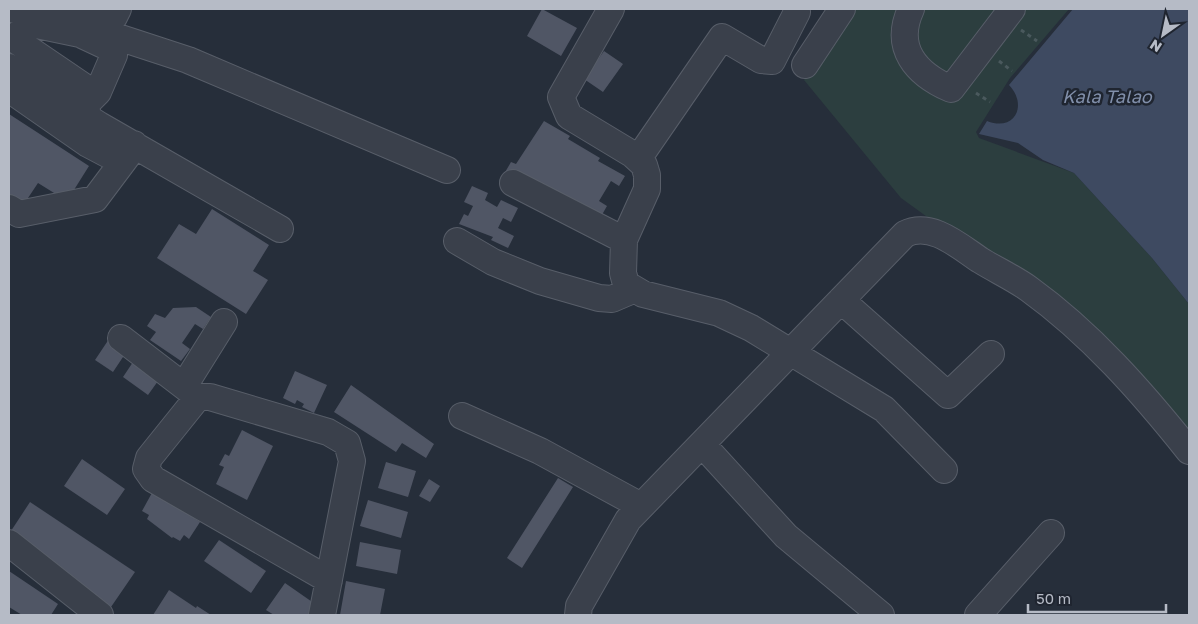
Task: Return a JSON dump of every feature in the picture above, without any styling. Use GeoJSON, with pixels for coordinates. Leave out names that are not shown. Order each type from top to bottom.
{"type":"FeatureCollection","features":[{"type":"Feature","properties":{"kind":"street"},"geometry":{"type":"LineString","coordinates":[[12,9],[81,25],[188,60],[447,170]]}},
{"type":"Feature","properties":{"kind":"street"},"geometry":{"type":"LineString","coordinates":[[87,9],[108,19],[114,16],[118,9]]}},
{"type":"Feature","properties":{"kind":"street"},"geometry":{"type":"LineString","coordinates":[[611,9],[561,97],[569,116],[644,165],[647,175],[647,189],[624,240],[626,284],[633,290],[719,313],[751,328],[884,409],[944,470]]}},
{"type":"Feature","properties":{"kind":"street"},"geometry":{"type":"LineString","coordinates":[[805,65],[842,9]]}},
{"type":"Feature","properties":{"kind":"street"},"geometry":{"type":"LineString","coordinates":[[912,9],[906,20],[905,39],[909,56],[920,70],[935,82],[951,89],[1012,9]]}},
{"type":"Feature","properties":{"kind":"street"},"geometry":{"type":"LineString","coordinates":[[638,160],[722,37],[762,60],[772,61],[798,12]]}},
{"type":"Feature","properties":{"kind":"street"},"geometry":{"type":"LineString","coordinates":[[87,135],[90,101],[98,92],[114,55],[112,49],[80,34],[32,24],[26,26],[12,44],[89,90],[98,92]]}},
{"type":"Feature","properties":{"kind":"street"},"geometry":{"type":"LineString","coordinates":[[9,67],[87,135]]}},
{"type":"Feature","properties":{"kind":"street"},"geometry":{"type":"LineString","coordinates":[[9,89],[87,135],[128,153],[280,229]]}},
{"type":"Feature","properties":{"kind":"street"},"geometry":{"type":"LineString","coordinates":[[9,208],[19,214],[95,199],[128,153]]}},
{"type":"Feature","properties":{"kind":"street"},"geometry":{"type":"LineString","coordinates":[[513,183],[624,240]]}},
{"type":"Feature","properties":{"kind":"street"},"geometry":{"type":"LineString","coordinates":[[578,615],[579,606],[628,520],[905,234],[912,230],[922,230],[936,234],[1028,288],[1082,334],[1139,389],[1189,450]]}},
{"type":"Feature","properties":{"kind":"street"},"geometry":{"type":"LineString","coordinates":[[457,241],[493,262],[540,281],[599,298],[612,299],[633,290]]}},
{"type":"Feature","properties":{"kind":"street"},"geometry":{"type":"LineString","coordinates":[[841,300],[948,395],[991,354]]}},
{"type":"Feature","properties":{"kind":"street"},"geometry":{"type":"LineString","coordinates":[[224,322],[191,391],[149,458],[146,469],[153,479],[329,580]]}},
{"type":"Feature","properties":{"kind":"street"},"geometry":{"type":"LineString","coordinates":[[121,338],[191,391],[328,432],[347,443],[352,461],[322,615]]}},
{"type":"Feature","properties":{"kind":"street"},"geometry":{"type":"LineString","coordinates":[[462,416],[540,450],[641,506]]}},
{"type":"Feature","properties":{"kind":"street"},"geometry":{"type":"LineString","coordinates":[[702,444],[786,536],[881,615]]}},
{"type":"Feature","properties":{"kind":"street"},"geometry":{"type":"LineString","coordinates":[[978,615],[1051,533]]}},
{"type":"Feature","properties":{"kind":"street"},"geometry":{"type":"LineString","coordinates":[[9,543],[100,615]]}},
{"type":"Feature","properties":{"kind":"shaded area"},"geometry":{"type":"Polygon","coordinates":[[[853,9],[1069,9],[1010,78],[976,132],[979,138],[1074,173],[1152,258],[1189,304],[1189,439],[1042,300],[901,198],[804,80],[853,9]]]}},
{"type":"Feature","properties":{"kind":"water","name":"Kala Talao"},"geometry":{"type":"Polygon","coordinates":[[[1073,9],[1189,9],[1189,304],[1152,258],[1074,173],[1043,160],[1018,143],[979,134],[987,121],[1005,123],[1016,115],[1018,101],[1009,85],[1073,9]]]}},
{"type":"Feature","properties":{"kind":"building"},"geometry":{"type":"Polygon","coordinates":[[[542,9],[577,28],[561,56],[527,36],[542,9]]]}},
{"type":"Feature","properties":{"kind":"building"},"geometry":{"type":"Polygon","coordinates":[[[604,51],[623,64],[603,92],[584,79],[604,51]]]}},
{"type":"Feature","properties":{"kind":"building"},"geometry":{"type":"Polygon","coordinates":[[[9,114],[89,166],[67,201],[38,183],[20,210],[9,202],[9,114]]]}},
{"type":"Feature","properties":{"kind":"building"},"geometry":{"type":"Polygon","coordinates":[[[544,121],[570,136],[568,139],[600,158],[598,161],[625,176],[619,186],[611,181],[599,201],[607,206],[599,220],[504,174],[511,162],[516,164],[544,121]]]}},
{"type":"Feature","properties":{"kind":"building"},"geometry":{"type":"Polygon","coordinates":[[[472,186],[488,193],[485,200],[497,207],[501,200],[518,208],[511,222],[503,218],[498,228],[514,236],[508,248],[491,240],[493,237],[459,224],[464,214],[468,216],[473,206],[464,202],[472,186]]]}},
{"type":"Feature","properties":{"kind":"building"},"geometry":{"type":"Polygon","coordinates":[[[212,209],[269,245],[253,271],[268,280],[246,314],[157,258],[179,224],[196,234],[212,209]]]}},
{"type":"Feature","properties":{"kind":"building"},"geometry":{"type":"Polygon","coordinates":[[[196,307],[211,317],[203,329],[195,324],[182,343],[190,349],[181,361],[150,340],[156,332],[147,326],[155,314],[165,318],[173,308],[196,307]]]}},
{"type":"Feature","properties":{"kind":"building"},"geometry":{"type":"Polygon","coordinates":[[[109,339],[127,351],[113,372],[95,360],[109,339]]]}},
{"type":"Feature","properties":{"kind":"building"},"geometry":{"type":"Polygon","coordinates":[[[137,356],[163,374],[148,395],[123,377],[137,356]]]}},
{"type":"Feature","properties":{"kind":"building"},"geometry":{"type":"Polygon","coordinates":[[[295,371],[327,385],[314,413],[302,407],[304,404],[297,400],[295,404],[283,398],[295,371]]]}},
{"type":"Feature","properties":{"kind":"building"},"geometry":{"type":"Polygon","coordinates":[[[351,385],[434,444],[426,458],[402,443],[396,452],[334,412],[351,385]]]}},
{"type":"Feature","properties":{"kind":"building"},"geometry":{"type":"Polygon","coordinates":[[[242,430],[273,446],[247,500],[216,484],[224,467],[219,465],[225,454],[229,456],[242,430]]]}},
{"type":"Feature","properties":{"kind":"building"},"geometry":{"type":"Polygon","coordinates":[[[82,459],[125,489],[107,515],[64,486],[82,459]]]}},
{"type":"Feature","properties":{"kind":"building"},"geometry":{"type":"Polygon","coordinates":[[[386,462],[416,471],[408,497],[378,488],[386,462]]]}},
{"type":"Feature","properties":{"kind":"building"},"geometry":{"type":"Polygon","coordinates":[[[558,478],[573,487],[522,568],[507,558],[558,478]]]}},
{"type":"Feature","properties":{"kind":"building"},"geometry":{"type":"Polygon","coordinates":[[[429,479],[440,486],[430,502],[419,496],[429,479]]]}},
{"type":"Feature","properties":{"kind":"building"},"geometry":{"type":"Polygon","coordinates":[[[153,491],[200,522],[189,539],[184,535],[180,541],[172,538],[147,519],[149,515],[142,511],[153,491]]]}},
{"type":"Feature","properties":{"kind":"building"},"geometry":{"type":"Polygon","coordinates":[[[368,500],[408,512],[401,538],[360,526],[368,500]]]}},
{"type":"Feature","properties":{"kind":"building"},"geometry":{"type":"Polygon","coordinates":[[[30,502],[135,572],[111,607],[9,539],[9,534],[30,502]]]}},
{"type":"Feature","properties":{"kind":"building"},"geometry":{"type":"Polygon","coordinates":[[[219,540],[266,571],[251,593],[204,561],[219,540]]]}},
{"type":"Feature","properties":{"kind":"building"},"geometry":{"type":"Polygon","coordinates":[[[360,542],[401,550],[397,574],[356,566],[360,542]]]}},
{"type":"Feature","properties":{"kind":"building"},"geometry":{"type":"Polygon","coordinates":[[[9,571],[58,604],[51,615],[22,615],[9,607],[9,571]]]}},
{"type":"Feature","properties":{"kind":"building"},"geometry":{"type":"Polygon","coordinates":[[[346,581],[385,589],[380,615],[340,615],[346,581]]]}},
{"type":"Feature","properties":{"kind":"building"},"geometry":{"type":"Polygon","coordinates":[[[285,583],[318,606],[311,615],[274,615],[266,610],[285,583]]]}},
{"type":"Feature","properties":{"kind":"building"},"geometry":{"type":"Polygon","coordinates":[[[169,590],[196,608],[197,606],[211,615],[153,615],[169,590]]]}}]}
